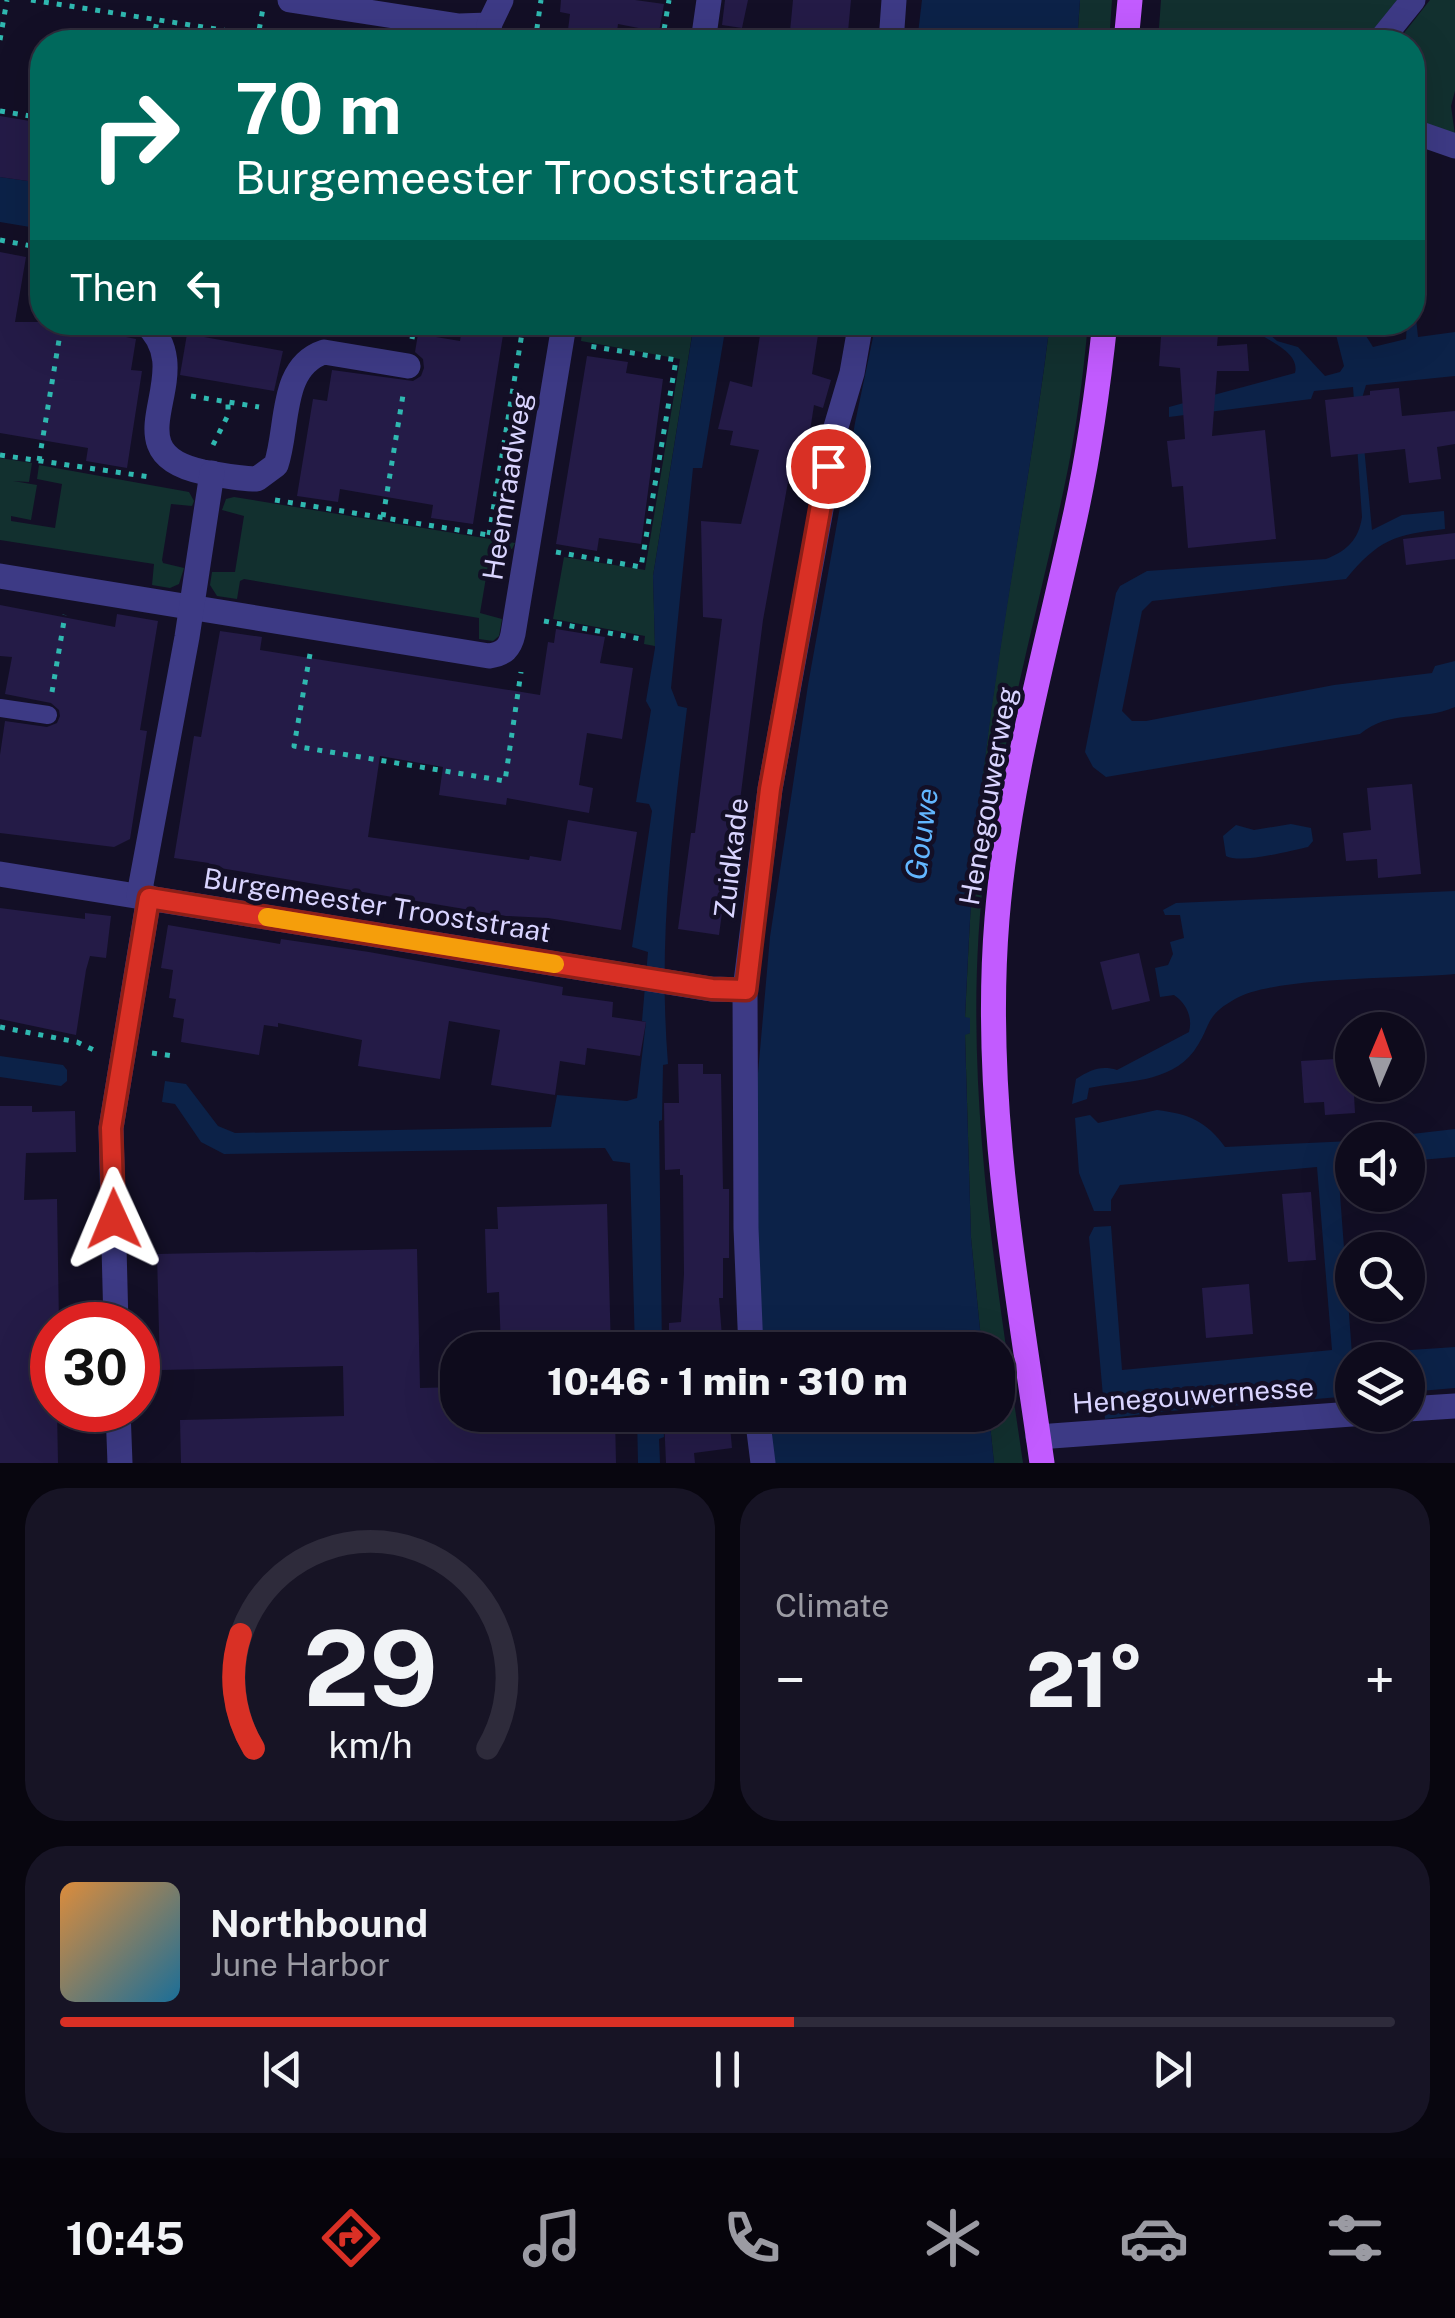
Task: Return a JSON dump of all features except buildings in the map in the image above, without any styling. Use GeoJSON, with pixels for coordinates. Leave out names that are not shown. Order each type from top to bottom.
{"type":"FeatureCollection","features":[{"type":"Feature","properties":{"kind":"main road"},"geometry":{"type":"LineString","coordinates":[[1127,30],[1130,0]]}},
{"type":"Feature","properties":{"kind":"main road","name":"Henegouwerweg"},"geometry":{"type":"LineString","coordinates":[[1040,1450],[1010,1239],[1000,1124],[994,1034],[996,921],[1014,788],[1076,513],[1104,335]]}},
{"type":"Feature","properties":{"kind":"street"},"geometry":{"type":"LineString","coordinates":[[290,0],[474,30]]}},
{"type":"Feature","properties":{"kind":"street"},"geometry":{"type":"LineString","coordinates":[[491,30],[501,0]]}},
{"type":"Feature","properties":{"kind":"street"},"geometry":{"type":"LineString","coordinates":[[705,30],[709,0]]}},
{"type":"Feature","properties":{"kind":"street"},"geometry":{"type":"LineString","coordinates":[[892,30],[894,0]]}},
{"type":"Feature","properties":{"kind":"street"},"geometry":{"type":"LineString","coordinates":[[1389,30],[1413,0]]}},
{"type":"Feature","properties":{"kind":"street"},"geometry":{"type":"LineString","coordinates":[[1425,136],[1455,146]]}},
{"type":"Feature","properties":{"kind":"street"},"geometry":{"type":"LineString","coordinates":[[157,335],[166,375],[158,440],[168,460],[178,466],[246,479],[268,474],[276,465],[295,375],[312,356],[324,352],[408,366]]}},
{"type":"Feature","properties":{"kind":"street","name":"Zuidkade"},"geometry":{"type":"LineString","coordinates":[[750,1332],[746,1246],[746,990],[770,789],[828,466],[858,335]]}},
{"type":"Feature","properties":{"kind":"street","name":"Heemraadweg"},"geometry":{"type":"LineString","coordinates":[[506,650],[516,616],[563,336]]}},
{"type":"Feature","properties":{"kind":"street"},"geometry":{"type":"LineString","coordinates":[[115,1302],[111,1128],[212,473]]}},
{"type":"Feature","properties":{"kind":"street"},"geometry":{"type":"LineString","coordinates":[[0,576],[490,656],[506,650]]}},
{"type":"Feature","properties":{"kind":"street","name":"Burgemeester Trooststraat"},"geometry":{"type":"LineString","coordinates":[[0,874],[654,980],[746,990]]}},
{"type":"Feature","properties":{"kind":"street"},"geometry":{"type":"LineString","coordinates":[[1425,1409],[1455,1406]]}},
{"type":"Feature","properties":{"kind":"street","name":"Henegouwernesse"},"geometry":{"type":"LineString","coordinates":[[1040,1450],[1335,1416]]}},
{"type":"Feature","properties":{"kind":"street"},"geometry":{"type":"LineString","coordinates":[[119,1432],[120,1463]]}},
{"type":"Feature","properties":{"kind":"street"},"geometry":{"type":"LineString","coordinates":[[759,1432],[763,1463]]}},
{"type":"Feature","properties":{"kind":"lane"},"geometry":{"type":"LineString","coordinates":[[0,708],[48,715]]}},
{"type":"Feature","properties":{"kind":"path"},"geometry":{"type":"LineString","coordinates":[[0,40],[6,0]]}},
{"type":"Feature","properties":{"kind":"path"},"geometry":{"type":"LineString","coordinates":[[30,0],[210,30]]}},
{"type":"Feature","properties":{"kind":"path"},"geometry":{"type":"LineString","coordinates":[[259,30],[264,0]]}},
{"type":"Feature","properties":{"kind":"path"},"geometry":{"type":"LineString","coordinates":[[536,30],[541,0]]}},
{"type":"Feature","properties":{"kind":"path"},"geometry":{"type":"LineString","coordinates":[[664,30],[668,0]]}},
{"type":"Feature","properties":{"kind":"path"},"geometry":{"type":"LineString","coordinates":[[156,30],[157,20]]}},
{"type":"Feature","properties":{"kind":"path"},"geometry":{"type":"LineString","coordinates":[[0,111],[28,116],[30,106]]}},
{"type":"Feature","properties":{"kind":"path"},"geometry":{"type":"LineString","coordinates":[[0,240],[30,246]]}},
{"type":"Feature","properties":{"kind":"path"},"geometry":{"type":"LineString","coordinates":[[39,461],[60,335]]}},
{"type":"Feature","properties":{"kind":"path"},"geometry":{"type":"LineString","coordinates":[[383,518],[413,335]]}},
{"type":"Feature","properties":{"kind":"path"},"geometry":{"type":"LineString","coordinates":[[488,535],[521,335]]}},
{"type":"Feature","properties":{"kind":"path"},"geometry":{"type":"LineString","coordinates":[[268,474],[275,500],[488,535],[641,567],[676,360],[559,335]]}},
{"type":"Feature","properties":{"kind":"path"},"geometry":{"type":"LineString","coordinates":[[163,391],[287,411]]}},
{"type":"Feature","properties":{"kind":"path"},"geometry":{"type":"LineString","coordinates":[[212,473],[213,445],[228,415],[228,402]]}},
{"type":"Feature","properties":{"kind":"path"},"geometry":{"type":"LineString","coordinates":[[0,454],[148,478],[168,460]]}},
{"type":"Feature","properties":{"kind":"path"},"geometry":{"type":"LineString","coordinates":[[48,715],[70,587]]}},
{"type":"Feature","properties":{"kind":"path"},"geometry":{"type":"LineString","coordinates":[[516,616],[641,639]]}},
{"type":"Feature","properties":{"kind":"path"},"geometry":{"type":"LineString","coordinates":[[315,626],[294,746],[505,781],[522,674],[506,650]]}},
{"type":"Feature","properties":{"kind":"path"},"geometry":{"type":"LineString","coordinates":[[0,1027],[78,1042],[122,1064]]}},
{"type":"Feature","properties":{"kind":"green space"},"geometry":{"type":"Polygon","coordinates":[[[1080,0],[1112,0],[1110,30],[1078,30],[1080,0]]]}},
{"type":"Feature","properties":{"kind":"green space"},"geometry":{"type":"Polygon","coordinates":[[[1161,0],[1397,0],[1373,30],[1159,30],[1161,0]]]}},
{"type":"Feature","properties":{"kind":"green space"},"geometry":{"type":"Polygon","coordinates":[[[1430,0],[1455,0],[1455,91],[1451,106],[1455,135],[1425,124],[1425,30],[1406,30],[1430,0]]]}},
{"type":"Feature","properties":{"kind":"green space"},"geometry":{"type":"Polygon","coordinates":[[[582,335],[692,335],[653,576],[655,646],[644,644],[645,636],[553,619],[564,557],[645,570],[680,359],[581,341],[582,335]]]}},
{"type":"Feature","properties":{"kind":"green space"},"geometry":{"type":"Polygon","coordinates":[[[1048,335],[1087,335],[1076,426],[1002,765],[986,859],[976,1010],[978,1086],[1004,1332],[980,1332],[971,1238],[965,1034],[970,1033],[970,1019],[965,1018],[982,784],[1048,335]]]}},
{"type":"Feature","properties":{"kind":"green space"},"geometry":{"type":"Polygon","coordinates":[[[0,458],[32,463],[29,482],[13,481],[37,485],[31,520],[11,516],[11,521],[55,528],[62,484],[37,479],[39,465],[189,492],[194,501],[192,506],[171,504],[162,560],[184,568],[179,584],[170,588],[152,585],[154,564],[0,540],[0,458]]]}},
{"type":"Feature","properties":{"kind":"green space"},"geometry":{"type":"Polygon","coordinates":[[[234,497],[515,543],[512,549],[491,548],[480,613],[502,619],[499,636],[493,641],[479,639],[479,618],[244,579],[240,581],[237,599],[217,596],[210,585],[212,572],[235,572],[244,516],[222,510],[226,499],[234,497]]]}},
{"type":"Feature","properties":{"kind":"green space"},"geometry":{"type":"Polygon","coordinates":[[[1015,1408],[1023,1463],[994,1463],[991,1432],[1015,1432],[1015,1408]]]}},
{"type":"Feature","properties":{"kind":"water"},"geometry":{"type":"Polygon","coordinates":[[[922,0],[1080,0],[1078,30],[918,30],[922,0]]]}},
{"type":"Feature","properties":{"kind":"water"},"geometry":{"type":"Polygon","coordinates":[[[0,177],[30,181],[30,227],[0,222],[0,177]]]}},
{"type":"Feature","properties":{"kind":"water"},"geometry":{"type":"Polygon","coordinates":[[[1455,332],[1455,376],[1366,385],[1360,405],[1372,530],[1402,515],[1444,511],[1445,529],[1389,541],[1368,555],[1346,579],[1152,601],[1142,611],[1122,711],[1132,721],[1146,721],[1334,685],[1432,673],[1435,666],[1455,661],[1455,707],[1383,721],[1360,734],[1106,777],[1093,767],[1085,752],[1120,586],[1147,571],[1326,559],[1351,543],[1362,517],[1353,387],[1314,391],[1311,399],[1169,417],[1169,407],[1295,373],[1292,357],[1261,335],[1298,347],[1325,376],[1340,372],[1344,366],[1336,335],[1366,335],[1373,347],[1406,339],[1406,335],[1455,332]]]}},
{"type":"Feature","properties":{"kind":"water"},"geometry":{"type":"Polygon","coordinates":[[[686,335],[724,335],[702,468],[693,468],[671,688],[678,706],[687,708],[666,929],[668,1064],[663,1065],[659,1121],[662,1332],[635,1332],[630,1163],[613,1161],[605,1148],[224,1154],[201,1142],[175,1104],[162,1102],[165,1081],[186,1084],[218,1126],[235,1133],[551,1127],[557,1095],[627,1101],[637,1098],[646,1022],[642,1021],[648,952],[632,947],[652,811],[649,804],[636,802],[651,710],[646,701],[655,648],[653,576],[692,336],[686,335]]]}},
{"type":"Feature","properties":{"kind":"water","name":"Gouwe"},"geometry":{"type":"Polygon","coordinates":[[[873,335],[1048,335],[990,718],[972,892],[965,1017],[970,1018],[970,1033],[965,1035],[971,1238],[980,1332],[761,1332],[755,1107],[770,937],[808,685],[873,335]]]}},
{"type":"Feature","properties":{"kind":"water"},"geometry":{"type":"Polygon","coordinates":[[[1291,824],[1311,828],[1313,841],[1308,847],[1254,858],[1226,856],[1223,836],[1236,825],[1254,830],[1291,824]]]}},
{"type":"Feature","properties":{"kind":"water"},"geometry":{"type":"Polygon","coordinates":[[[1455,891],[1455,974],[1308,982],[1254,992],[1218,1011],[1194,1051],[1172,1070],[1146,1079],[1089,1088],[1087,1099],[1072,1104],[1076,1079],[1101,1068],[1117,1070],[1189,1032],[1189,1016],[1182,1002],[1174,995],[1160,997],[1155,968],[1168,965],[1173,954],[1170,942],[1184,938],[1180,915],[1165,915],[1163,910],[1176,903],[1455,891]]]}},
{"type":"Feature","properties":{"kind":"water"},"geometry":{"type":"Polygon","coordinates":[[[0,1056],[63,1065],[67,1081],[61,1086],[0,1077],[0,1056]]]}},
{"type":"Feature","properties":{"kind":"water"},"geometry":{"type":"Polygon","coordinates":[[[1157,1110],[1196,1120],[1225,1147],[1335,1142],[1335,1212],[1341,1212],[1343,1232],[1335,1232],[1335,1322],[1350,1322],[1351,1342],[1335,1342],[1335,1397],[1105,1419],[1089,1237],[1094,1227],[1111,1226],[1122,1370],[1332,1350],[1317,1167],[1120,1185],[1111,1200],[1111,1211],[1094,1211],[1079,1173],[1075,1118],[1090,1115],[1098,1123],[1157,1110]]]}},
{"type":"Feature","properties":{"kind":"water"},"geometry":{"type":"Polygon","coordinates":[[[1455,1129],[1455,1157],[1425,1160],[1425,1132],[1455,1129]]]}},
{"type":"Feature","properties":{"kind":"water"},"geometry":{"type":"Polygon","coordinates":[[[1455,1347],[1455,1388],[1425,1391],[1425,1349],[1455,1347]]]}},
{"type":"Feature","properties":{"kind":"water"},"geometry":{"type":"Polygon","coordinates":[[[637,1432],[664,1432],[664,1437],[659,1439],[660,1463],[638,1463],[637,1432]]]}},
{"type":"Feature","properties":{"kind":"water"},"geometry":{"type":"Polygon","coordinates":[[[768,1432],[991,1432],[994,1463],[772,1463],[768,1432]]]}},
{"type":"Feature","properties":{"kind":"slow traffic"},"geometry":{"type":"LineString","coordinates":[[267,917],[555,964]]}},
{"type":"Feature","properties":{"kind":"route"},"geometry":{"type":"LineString","coordinates":[[114,1219],[111,1128],[149,898],[712,989],[746,990],[770,789],[828,466]]}}]}
